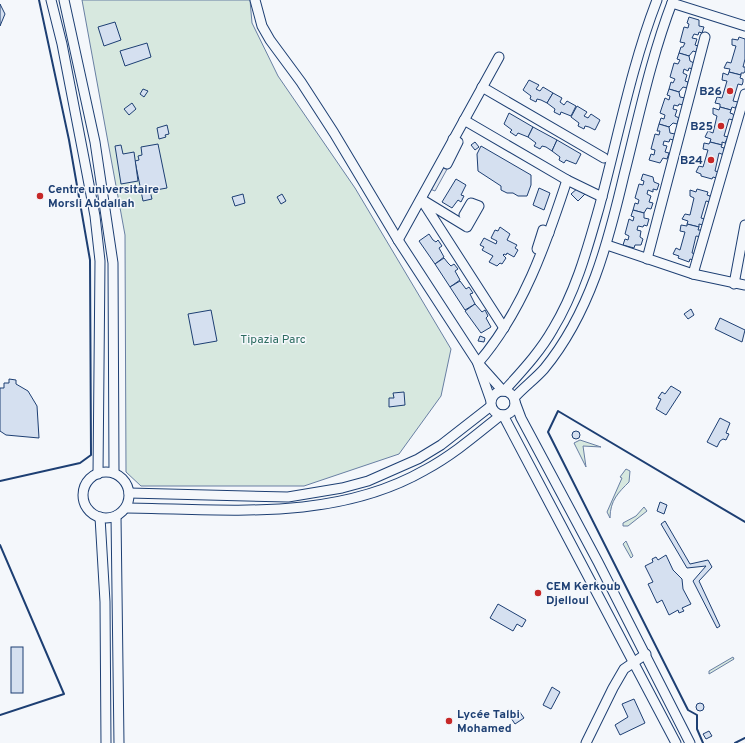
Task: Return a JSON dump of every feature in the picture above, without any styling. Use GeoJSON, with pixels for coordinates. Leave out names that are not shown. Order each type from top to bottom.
{"type":"FeatureCollection","features":[{"type":"Feature","properties":{"kind":"street"},"geometry":{"type":"LineString","coordinates":[[51,0],[62,44],[83,151],[95,216],[100,261],[98,474]]}},
{"type":"Feature","properties":{"kind":"street"},"geometry":{"type":"LineString","coordinates":[[64,0],[95,142],[113,263],[114,474]]}},
{"type":"Feature","properties":{"kind":"street"},"geometry":{"type":"LineString","coordinates":[[255,0],[262,26],[270,40],[301,82],[334,133],[398,240],[478,363],[514,400],[521,418],[646,654],[690,743]]}},
{"type":"Feature","properties":{"kind":"street"},"geometry":{"type":"LineString","coordinates":[[129,493],[288,497],[342,488],[387,473],[418,459],[441,444],[491,404],[494,395],[504,391],[534,359],[553,329],[572,293],[584,261],[637,61],[657,0]]}},
{"type":"Feature","properties":{"kind":"street"},"geometry":{"type":"LineString","coordinates":[[126,508],[129,493],[125,482],[114,474],[98,474],[88,482],[84,496],[88,509],[100,517],[109,518],[116,516],[126,508],[289,510],[345,501],[372,493],[424,471],[448,457],[502,415],[513,410],[514,400],[544,369],[569,332],[586,299],[607,245],[648,79],[663,26],[672,1],[745,26]]}},
{"type":"Feature","properties":{"kind":"street"},"geometry":{"type":"LineString","coordinates":[[647,259],[706,37]]}},
{"type":"Feature","properties":{"kind":"street"},"geometry":{"type":"LineString","coordinates":[[398,240],[429,183],[434,186],[458,142],[453,139],[500,57]]}},
{"type":"Feature","properties":{"kind":"street"},"geometry":{"type":"LineString","coordinates":[[482,87],[604,158]]}},
{"type":"Feature","properties":{"kind":"street"},"geometry":{"type":"LineString","coordinates":[[693,274],[745,94]]}},
{"type":"Feature","properties":{"kind":"street"},"geometry":{"type":"LineString","coordinates":[[464,120],[567,180],[602,197]]}},
{"type":"Feature","properties":{"kind":"street"},"geometry":{"type":"LineString","coordinates":[[478,363],[504,328],[515,310],[510,307],[531,266],[543,230],[549,233],[567,180]]}},
{"type":"Feature","properties":{"kind":"street"},"geometry":{"type":"LineString","coordinates":[[421,199],[467,227],[471,219]]}},
{"type":"Feature","properties":{"kind":"street"},"geometry":{"type":"LineString","coordinates":[[421,199],[504,328]]}},
{"type":"Feature","properties":{"kind":"street"},"geometry":{"type":"LineString","coordinates":[[734,284],[745,225]]}},
{"type":"Feature","properties":{"kind":"street"},"geometry":{"type":"LineString","coordinates":[[607,245],[693,274],[745,286]]}},
{"type":"Feature","properties":{"kind":"street"},"geometry":{"type":"LineString","coordinates":[[478,363],[494,412],[502,415],[676,743]]}},
{"type":"Feature","properties":{"kind":"street"},"geometry":{"type":"LineString","coordinates":[[116,516],[119,743]]}},
{"type":"Feature","properties":{"kind":"street"},"geometry":{"type":"LineString","coordinates":[[100,517],[105,602],[106,743]]}},
{"type":"Feature","properties":{"kind":"street"},"geometry":{"type":"LineString","coordinates":[[586,743],[612,688],[624,669],[633,661],[646,654]]}},
{"type":"Feature","properties":{"kind":"green space","name":"Tipazia Parc"},"geometry":{"type":"Polygon","coordinates":[[[82,0],[250,0],[252,23],[278,76],[355,188],[451,349],[441,396],[399,454],[304,486],[141,486],[126,472],[125,235],[82,0]]]}},
{"type":"Feature","properties":{"kind":"green space"},"geometry":{"type":"Polygon","coordinates":[[[580,440],[601,447],[583,446],[586,467],[574,443],[580,440]]]}},
{"type":"Feature","properties":{"kind":"green space"},"geometry":{"type":"Polygon","coordinates":[[[626,469],[630,471],[629,482],[613,501],[610,518],[607,512],[622,478],[620,477],[626,469]]]}},
{"type":"Feature","properties":{"kind":"green space"},"geometry":{"type":"Polygon","coordinates":[[[644,507],[647,511],[628,526],[623,526],[623,523],[636,516],[644,507]]]}},
{"type":"Feature","properties":{"kind":"green space"},"geometry":{"type":"Polygon","coordinates":[[[626,541],[633,556],[631,558],[623,544],[626,541]]]}},
{"type":"Feature","properties":{"kind":"green space"},"geometry":{"type":"Polygon","coordinates":[[[733,657],[734,659],[709,674],[709,671],[733,657]]]}},
{"type":"Feature","properties":{"kind":"shaded area"},"geometry":{"type":"Polygon","coordinates":[[[457,139],[462,142],[435,191],[430,189],[457,139]]]}},
{"type":"Feature","properties":{"kind":"building"},"geometry":{"type":"Polygon","coordinates":[[[0,4],[5,14],[0,26],[0,4]]]}},
{"type":"Feature","properties":{"kind":"building"},"geometry":{"type":"Polygon","coordinates":[[[689,17],[699,20],[699,26],[704,27],[702,33],[699,32],[698,35],[694,34],[692,38],[697,39],[695,45],[698,46],[696,52],[693,51],[689,56],[679,53],[681,47],[683,47],[685,43],[680,42],[684,27],[688,28],[689,24],[687,23],[689,17]]]}},
{"type":"Feature","properties":{"kind":"building"},"geometry":{"type":"Polygon","coordinates":[[[115,22],[121,40],[104,46],[98,27],[115,22]]]}},
{"type":"Feature","properties":{"kind":"building"},"geometry":{"type":"Polygon","coordinates":[[[739,37],[745,39],[745,59],[743,67],[745,67],[745,71],[744,73],[741,73],[741,75],[729,72],[730,69],[724,68],[727,62],[731,63],[736,46],[732,45],[732,39],[738,40],[739,37]]]}},
{"type":"Feature","properties":{"kind":"building"},"geometry":{"type":"Polygon","coordinates":[[[147,43],[151,57],[125,66],[120,51],[147,43]]]}},
{"type":"Feature","properties":{"kind":"building"},"geometry":{"type":"Polygon","coordinates":[[[679,53],[689,56],[690,61],[694,63],[693,69],[689,68],[688,71],[684,69],[683,73],[687,75],[685,81],[688,82],[687,88],[683,87],[679,92],[669,89],[671,82],[673,83],[675,79],[670,77],[674,63],[678,64],[680,60],[677,59],[679,53]]]}},
{"type":"Feature","properties":{"kind":"building","name":"B26"},"geometry":{"type":"Polygon","coordinates":[[[729,72],[741,75],[740,78],[743,79],[742,85],[738,84],[733,101],[738,102],[737,105],[735,108],[732,107],[731,110],[720,107],[720,104],[715,103],[717,97],[722,98],[727,81],[722,80],[723,73],[728,75],[729,72]]]}},
{"type":"Feature","properties":{"kind":"building"},"geometry":{"type":"Polygon","coordinates":[[[529,80],[539,85],[536,89],[540,91],[543,87],[553,93],[547,103],[537,99],[536,102],[530,99],[531,96],[523,90],[529,80]]]}},
{"type":"Feature","properties":{"kind":"building"},"geometry":{"type":"Polygon","coordinates":[[[143,89],[148,91],[144,97],[140,94],[143,89]]]}},
{"type":"Feature","properties":{"kind":"building"},"geometry":{"type":"Polygon","coordinates":[[[669,89],[679,92],[680,97],[685,98],[683,105],[674,105],[673,109],[677,110],[675,116],[679,118],[677,124],[673,123],[669,127],[659,124],[661,118],[664,119],[665,115],[660,113],[665,98],[669,100],[670,96],[667,95],[669,89]]]}},
{"type":"Feature","properties":{"kind":"building"},"geometry":{"type":"Polygon","coordinates":[[[553,93],[562,98],[560,102],[564,105],[567,101],[576,106],[571,116],[561,112],[560,115],[554,112],[555,109],[547,103],[553,93]]]}},
{"type":"Feature","properties":{"kind":"building"},"geometry":{"type":"Polygon","coordinates":[[[132,103],[136,109],[129,115],[124,109],[132,103]]]}},
{"type":"Feature","properties":{"kind":"building"},"geometry":{"type":"Polygon","coordinates":[[[577,106],[587,112],[584,116],[588,118],[591,114],[600,120],[595,130],[585,126],[584,129],[578,126],[579,123],[571,117],[577,106]]]}},
{"type":"Feature","properties":{"kind":"building","name":"B25"},"geometry":{"type":"Polygon","coordinates":[[[720,107],[731,110],[730,113],[733,114],[734,117],[733,120],[729,119],[724,136],[728,137],[725,143],[722,142],[722,145],[710,142],[711,139],[705,137],[708,131],[713,133],[717,116],[713,114],[713,108],[719,110],[720,107]]]}},
{"type":"Feature","properties":{"kind":"building"},"geometry":{"type":"Polygon","coordinates":[[[509,113],[533,127],[528,137],[518,133],[516,136],[510,132],[512,130],[504,124],[509,113]]]}},
{"type":"Feature","properties":{"kind":"building"},"geometry":{"type":"Polygon","coordinates":[[[659,124],[669,127],[670,133],[675,134],[673,140],[670,139],[669,142],[664,141],[663,145],[667,146],[665,152],[669,153],[667,159],[663,158],[660,163],[649,160],[651,154],[654,155],[655,150],[651,149],[655,134],[659,135],[660,131],[657,131],[659,124]]]}},
{"type":"Feature","properties":{"kind":"building"},"geometry":{"type":"Polygon","coordinates":[[[167,125],[169,134],[165,135],[166,137],[159,139],[157,128],[167,125]]]}},
{"type":"Feature","properties":{"kind":"building"},"geometry":{"type":"Polygon","coordinates":[[[533,127],[557,140],[552,151],[546,147],[542,146],[540,149],[534,146],[536,143],[528,137],[533,127]]]}},
{"type":"Feature","properties":{"kind":"building"},"geometry":{"type":"Polygon","coordinates":[[[557,140],[581,154],[576,164],[566,160],[564,163],[559,160],[560,157],[552,151],[557,140]]]}},
{"type":"Feature","properties":{"kind":"building"},"geometry":{"type":"Polygon","coordinates":[[[475,142],[479,147],[475,150],[471,145],[475,142]]]}},
{"type":"Feature","properties":{"kind":"building","name":"B24"},"geometry":{"type":"Polygon","coordinates":[[[710,142],[722,145],[721,147],[724,148],[724,155],[719,153],[715,171],[719,172],[716,178],[713,177],[712,179],[701,176],[701,174],[696,172],[699,166],[703,167],[708,150],[703,149],[704,143],[709,144],[710,142]]]}},
{"type":"Feature","properties":{"kind":"building"},"geometry":{"type":"Polygon","coordinates":[[[158,144],[167,188],[150,191],[152,199],[143,201],[135,161],[139,160],[138,156],[142,155],[141,147],[158,144]]]}},
{"type":"Feature","properties":{"kind":"building"},"geometry":{"type":"Polygon","coordinates":[[[121,145],[123,154],[134,152],[138,181],[121,184],[115,146],[121,145]]]}},
{"type":"Feature","properties":{"kind":"building"},"geometry":{"type":"Polygon","coordinates":[[[481,146],[531,175],[531,185],[527,196],[518,196],[501,190],[501,186],[478,171],[477,154],[481,146]]]}},
{"type":"Feature","properties":{"kind":"building"},"geometry":{"type":"Polygon","coordinates":[[[643,174],[653,177],[654,182],[659,184],[657,190],[653,189],[653,192],[648,190],[647,194],[651,196],[649,202],[653,203],[651,209],[647,208],[644,213],[633,210],[635,203],[638,204],[639,200],[635,198],[639,184],[643,185],[644,181],[641,180],[643,174]]]}},
{"type":"Feature","properties":{"kind":"building"},"geometry":{"type":"Polygon","coordinates":[[[456,179],[466,185],[461,195],[464,196],[461,202],[458,200],[452,208],[442,202],[456,179]]]}},
{"type":"Feature","properties":{"kind":"building"},"geometry":{"type":"Polygon","coordinates":[[[579,187],[585,194],[578,201],[571,194],[579,187]]]}},
{"type":"Feature","properties":{"kind":"building"},"geometry":{"type":"Polygon","coordinates":[[[539,188],[550,193],[544,210],[533,205],[539,188]]]}},
{"type":"Feature","properties":{"kind":"building"},"geometry":{"type":"Polygon","coordinates":[[[697,189],[708,192],[707,195],[710,196],[711,199],[710,202],[706,201],[701,218],[705,219],[703,225],[699,224],[699,227],[687,224],[688,221],[682,219],[685,214],[690,215],[694,198],[690,196],[690,190],[696,192],[697,189]]]}},
{"type":"Feature","properties":{"kind":"building"},"geometry":{"type":"Polygon","coordinates":[[[243,194],[245,203],[235,206],[232,197],[243,194]]]}},
{"type":"Feature","properties":{"kind":"building"},"geometry":{"type":"Polygon","coordinates":[[[282,194],[286,201],[281,204],[277,197],[282,194]]]}},
{"type":"Feature","properties":{"kind":"building"},"geometry":{"type":"Polygon","coordinates":[[[633,210],[644,213],[644,218],[649,219],[647,226],[638,226],[637,230],[641,231],[640,237],[643,239],[641,245],[635,245],[634,248],[623,245],[625,239],[628,240],[629,236],[625,234],[629,219],[633,221],[634,217],[631,216],[633,210]]]}},
{"type":"Feature","properties":{"kind":"building"},"geometry":{"type":"Polygon","coordinates":[[[687,224],[699,227],[698,230],[701,230],[701,237],[696,236],[692,253],[696,254],[693,260],[690,259],[689,262],[678,258],[679,256],[673,254],[676,248],[680,250],[685,232],[680,231],[681,225],[687,226],[687,224]]]}},
{"type":"Feature","properties":{"kind":"building"},"geometry":{"type":"Polygon","coordinates":[[[500,227],[510,234],[507,240],[517,245],[515,248],[518,250],[514,257],[507,253],[506,255],[504,254],[503,255],[506,258],[502,264],[500,263],[497,266],[489,262],[493,256],[482,250],[484,247],[480,245],[484,238],[496,244],[497,241],[491,238],[495,230],[498,231],[500,227]]]}},
{"type":"Feature","properties":{"kind":"building"},"geometry":{"type":"Polygon","coordinates":[[[429,234],[436,242],[438,240],[442,246],[439,248],[444,257],[435,264],[419,241],[429,234]]]}},
{"type":"Feature","properties":{"kind":"building"},"geometry":{"type":"Polygon","coordinates":[[[444,258],[451,266],[454,264],[458,269],[455,271],[460,280],[450,287],[435,264],[444,258]]]}},
{"type":"Feature","properties":{"kind":"building"},"geometry":{"type":"Polygon","coordinates":[[[460,281],[466,289],[469,287],[473,293],[470,294],[475,304],[465,310],[450,287],[460,281]]]}},
{"type":"Feature","properties":{"kind":"building"},"geometry":{"type":"Polygon","coordinates":[[[475,304],[482,312],[485,310],[488,316],[486,318],[491,327],[481,333],[465,311],[475,304]]]}},
{"type":"Feature","properties":{"kind":"building"},"geometry":{"type":"Polygon","coordinates":[[[691,309],[694,315],[688,319],[684,314],[691,309]]]}},
{"type":"Feature","properties":{"kind":"building"},"geometry":{"type":"Polygon","coordinates":[[[211,310],[217,341],[194,345],[188,314],[211,310]]]}},
{"type":"Feature","properties":{"kind":"building"},"geometry":{"type":"Polygon","coordinates":[[[720,318],[745,330],[742,342],[715,329],[720,318]]]}},
{"type":"Feature","properties":{"kind":"building"},"geometry":{"type":"Polygon","coordinates":[[[480,336],[485,338],[484,342],[478,341],[480,336]]]}},
{"type":"Feature","properties":{"kind":"building"},"geometry":{"type":"Polygon","coordinates":[[[9,379],[16,380],[16,384],[28,391],[37,406],[39,438],[6,435],[0,431],[0,388],[4,388],[4,383],[9,383],[9,379]]]}},
{"type":"Feature","properties":{"kind":"building"},"geometry":{"type":"Polygon","coordinates":[[[671,386],[681,392],[666,415],[656,409],[661,399],[658,398],[662,392],[665,394],[671,386]]]}},
{"type":"Feature","properties":{"kind":"building"},"geometry":{"type":"Polygon","coordinates":[[[404,392],[405,405],[389,407],[389,398],[394,398],[393,393],[404,392]]]}},
{"type":"Feature","properties":{"kind":"building"},"geometry":{"type":"Polygon","coordinates":[[[720,418],[730,423],[726,433],[729,434],[726,440],[723,439],[720,441],[717,447],[707,442],[720,418]]]}},
{"type":"Feature","properties":{"kind":"building"},"geometry":{"type":"Polygon","coordinates":[[[574,431],[578,431],[580,435],[578,439],[574,439],[572,437],[572,433],[574,431]]]}},
{"type":"Feature","properties":{"kind":"building"},"geometry":{"type":"Polygon","coordinates":[[[660,502],[667,505],[664,514],[657,511],[660,502]]]}},
{"type":"Feature","properties":{"kind":"building"},"geometry":{"type":"Polygon","coordinates":[[[665,521],[690,564],[708,560],[712,567],[699,581],[720,626],[717,628],[693,581],[706,566],[687,568],[661,524],[665,521]]]}},
{"type":"Feature","properties":{"kind":"building"},"geometry":{"type":"Polygon","coordinates":[[[666,555],[673,570],[682,579],[683,589],[691,604],[682,608],[684,611],[679,613],[678,610],[669,615],[662,600],[657,603],[648,584],[653,582],[645,566],[653,562],[652,559],[656,557],[658,560],[666,555]]]}},
{"type":"Feature","properties":{"kind":"building"},"geometry":{"type":"Polygon","coordinates":[[[498,604],[526,620],[522,627],[517,624],[513,631],[490,618],[498,604]]]}},
{"type":"Feature","properties":{"kind":"building"},"geometry":{"type":"Polygon","coordinates":[[[11,647],[23,647],[23,693],[11,693],[11,647]]]}},
{"type":"Feature","properties":{"kind":"building"},"geometry":{"type":"Polygon","coordinates":[[[552,687],[560,692],[551,709],[543,705],[552,687]]]}},
{"type":"Feature","properties":{"kind":"building"},"geometry":{"type":"Polygon","coordinates":[[[634,699],[645,723],[620,735],[615,725],[628,717],[622,704],[634,699]]]}},
{"type":"Feature","properties":{"kind":"building"},"geometry":{"type":"Polygon","coordinates":[[[698,703],[702,703],[704,707],[702,711],[698,711],[696,709],[696,705],[698,703]]]}},
{"type":"Feature","properties":{"kind":"building"},"geometry":{"type":"Polygon","coordinates":[[[519,711],[524,718],[515,724],[511,718],[519,711]]]}},
{"type":"Feature","properties":{"kind":"building"},"geometry":{"type":"Polygon","coordinates":[[[709,731],[712,736],[706,739],[703,734],[709,731]]]}},
{"type":"Feature","properties":{"kind":"wall"},"geometry":{"type":"LineString","coordinates":[[0,481],[80,463],[91,455],[90,260],[69,140],[39,0]]}},
{"type":"Feature","properties":{"kind":"wall"},"geometry":{"type":"LineString","coordinates":[[703,743],[697,729],[697,715],[688,710],[548,432],[558,411],[745,522]]}},
{"type":"Feature","properties":{"kind":"wall"},"geometry":{"type":"LineString","coordinates":[[0,545],[64,694],[0,715]]}},
{"type":"Feature","properties":{"kind":"wall"},"geometry":{"type":"LineString","coordinates":[[735,743],[745,738]]}},
{"type":"Feature","properties":{"kind":"place","name":"B26"},"geometry":{"type":"Point","coordinates":[730,91]}},
{"type":"Feature","properties":{"kind":"place","name":"B25"},"geometry":{"type":"Point","coordinates":[721,126]}},
{"type":"Feature","properties":{"kind":"place","name":"B24"},"geometry":{"type":"Point","coordinates":[711,160]}},
{"type":"Feature","properties":{"kind":"place","name":"Centre universitaire Morsli Abdallah"},"geometry":{"type":"Point","coordinates":[40,196]}},
{"type":"Feature","properties":{"kind":"place","name":"CEM Kerkoub Djelloul"},"geometry":{"type":"Point","coordinates":[538,593]}},
{"type":"Feature","properties":{"kind":"place","name":"Lycée Talbi Mohamed"},"geometry":{"type":"Point","coordinates":[449,721]}}]}
